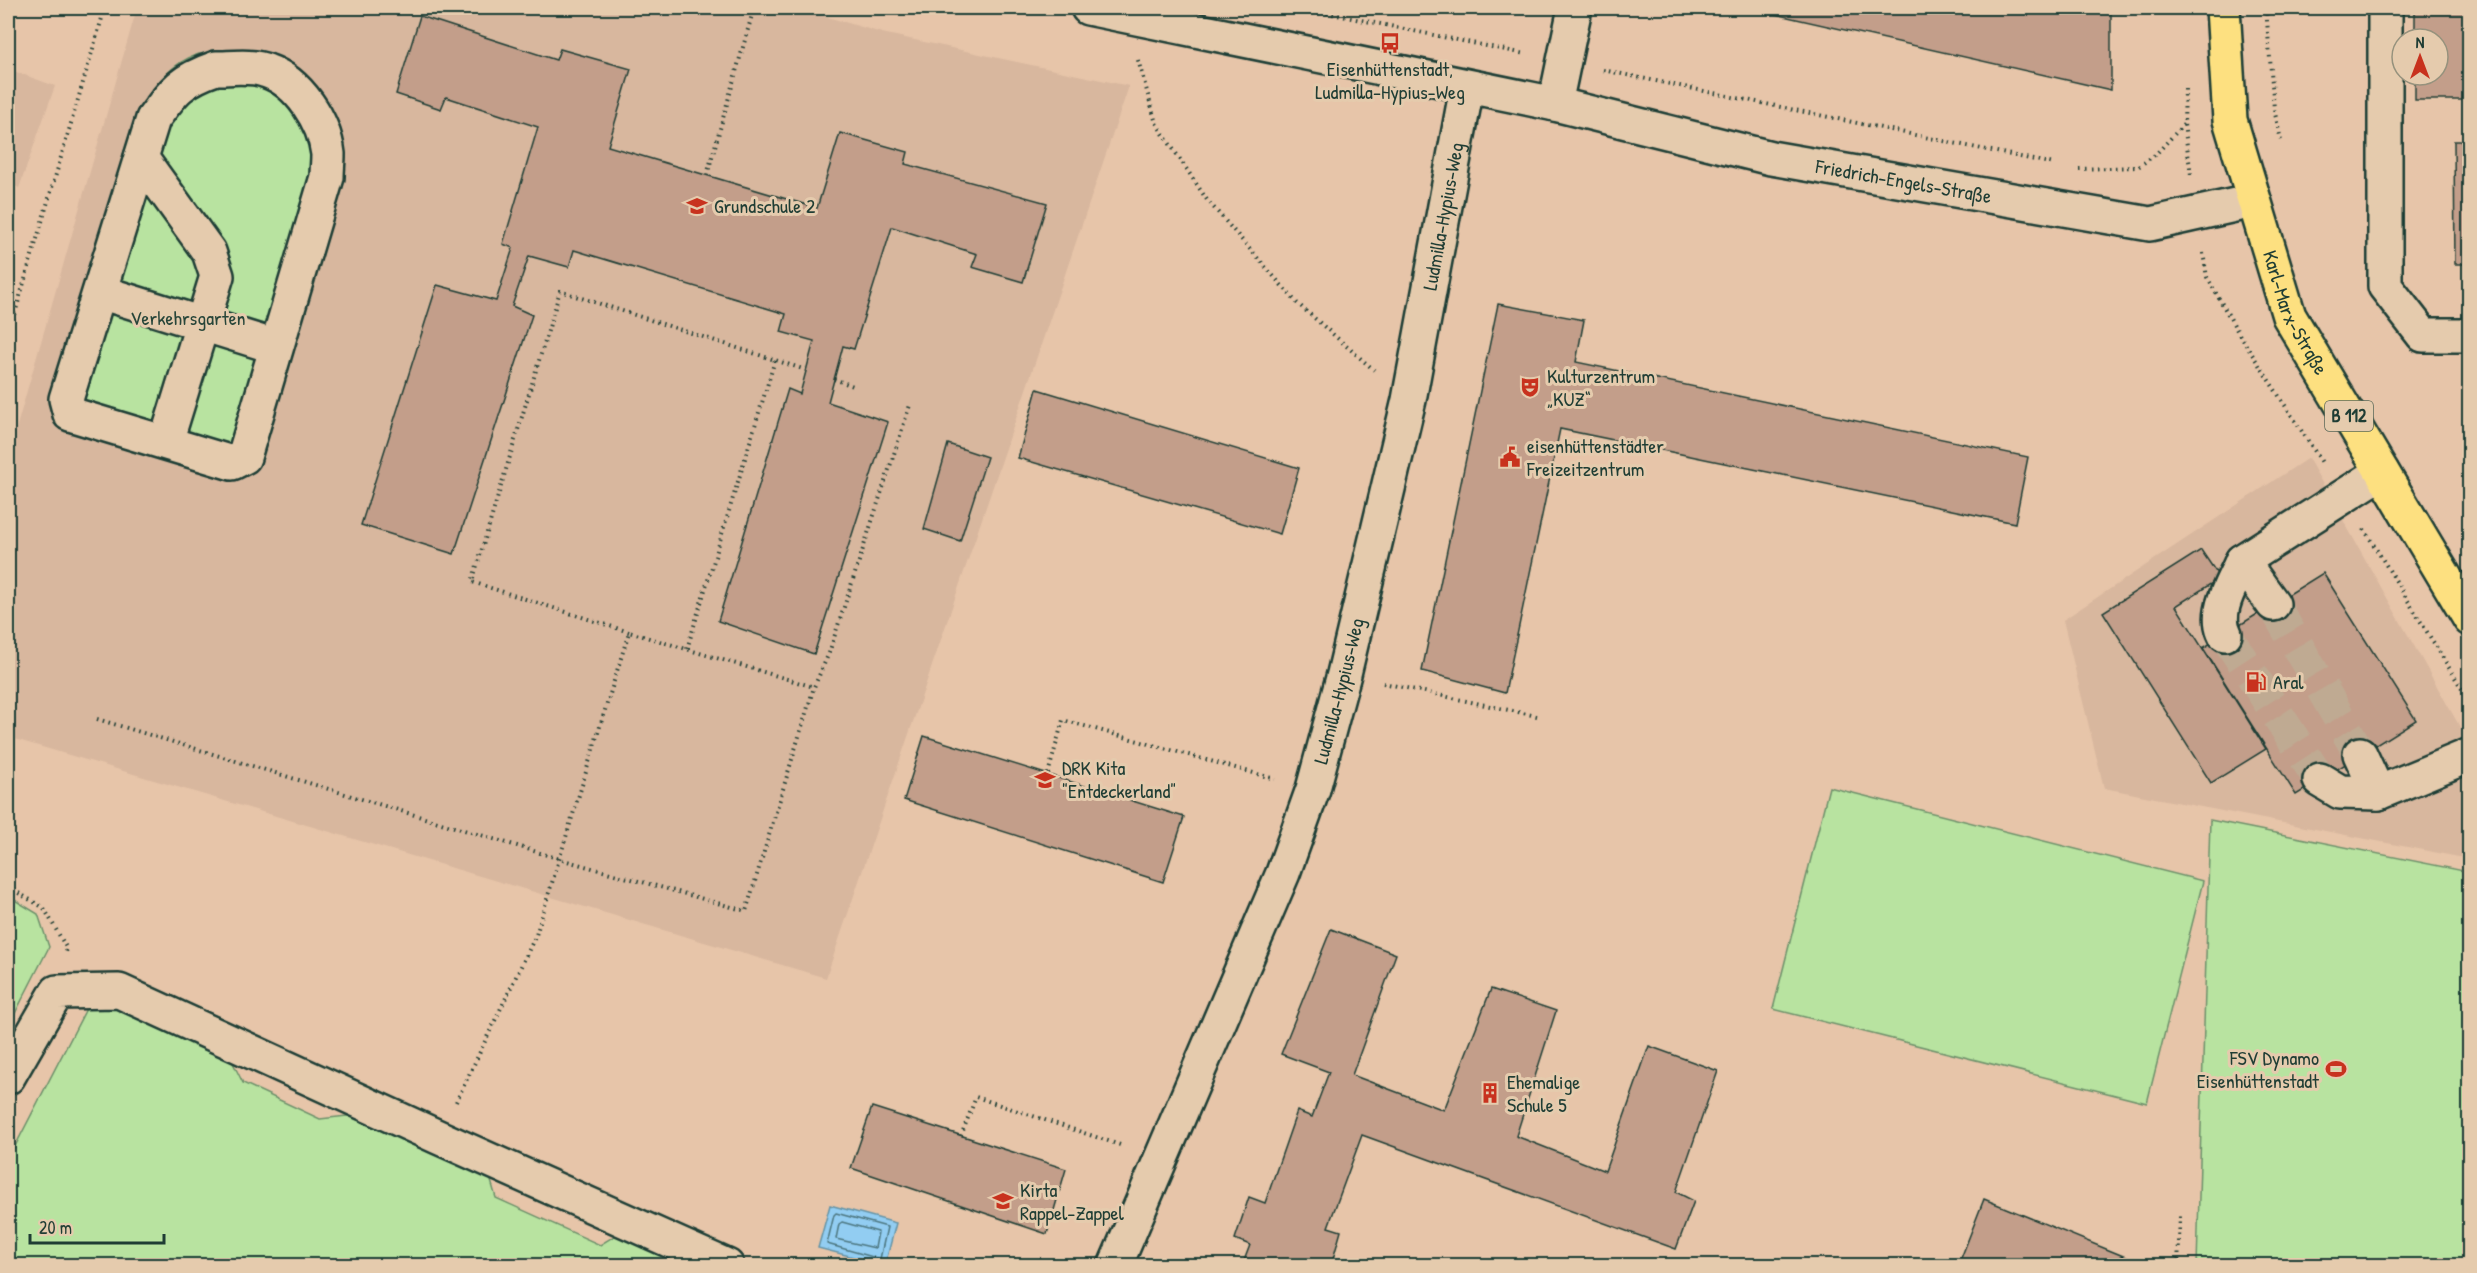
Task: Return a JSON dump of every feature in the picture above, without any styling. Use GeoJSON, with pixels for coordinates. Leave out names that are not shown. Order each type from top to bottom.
{"type":"FeatureCollection","features":[{"type":"Feature","properties":{"kind":"main road","name":"Karl-Marx-Straße"},"geometry":{"type":"LineString","coordinates":[[2223,8],[2230,120],[2289,316],[2469,619]]}},
{"type":"Feature","properties":{"kind":"street","name":"Friedrich-Engels-Straße"},"geometry":{"type":"LineString","coordinates":[[1088,8],[1127,12],[1467,87],[1555,104],[1771,158],[2150,224],[2253,201]]}},
{"type":"Feature","properties":{"kind":"street"},"geometry":{"type":"LineString","coordinates":[[1555,104],[1575,8]]}},
{"type":"Feature","properties":{"kind":"street"},"geometry":{"type":"LineString","coordinates":[[2385,8],[2385,286],[2423,335],[2469,335]]}},
{"type":"Feature","properties":{"kind":"street"},"geometry":{"type":"LineString","coordinates":[[216,68],[266,70],[288,82],[308,103],[324,135],[328,155],[327,177],[244,458],[232,463],[70,414],[66,399],[141,158],[153,119],[172,93],[192,76],[216,68]]}},
{"type":"Feature","properties":{"kind":"street","name":"Ludmilla-Hypius-Weg"},"geometry":{"type":"LineString","coordinates":[[1114,1266],[1283,873],[1313,789],[1344,674],[1409,400],[1467,87]]}},
{"type":"Feature","properties":{"kind":"street"},"geometry":{"type":"LineString","coordinates":[[141,158],[209,252],[217,276],[166,442]]}},
{"type":"Feature","properties":{"kind":"street"},"geometry":{"type":"LineString","coordinates":[[100,292],[276,347]]}},
{"type":"Feature","properties":{"kind":"street"},"geometry":{"type":"LineString","coordinates":[[2225,634],[2220,613],[2242,561],[2382,472]]}},
{"type":"Feature","properties":{"kind":"street"},"geometry":{"type":"LineString","coordinates":[[2242,561],[2272,604]]}},
{"type":"Feature","properties":{"kind":"street"},"geometry":{"type":"LineString","coordinates":[[2361,754],[2378,793]]}},
{"type":"Feature","properties":{"kind":"street"},"geometry":{"type":"LineString","coordinates":[[2320,780],[2340,792],[2378,793],[2469,755]]}},
{"type":"Feature","properties":{"kind":"street"},"geometry":{"type":"LineString","coordinates":[[8,1077],[57,992],[119,991],[727,1266]]}},
{"type":"Feature","properties":{"kind":"path"},"geometry":{"type":"LineString","coordinates":[[8,337],[105,8]]}},
{"type":"Feature","properties":{"kind":"path"},"geometry":{"type":"LineString","coordinates":[[707,174],[754,8]]}},
{"type":"Feature","properties":{"kind":"path"},"geometry":{"type":"LineString","coordinates":[[1303,8],[1526,54]]}},
{"type":"Feature","properties":{"kind":"path"},"geometry":{"type":"LineString","coordinates":[[2266,8],[2274,109],[2281,142]]}},
{"type":"Feature","properties":{"kind":"path"},"geometry":{"type":"LineString","coordinates":[[1127,12],[1156,123],[1207,200],[1297,303],[1409,400]]}},
{"type":"Feature","properties":{"kind":"path"},"geometry":{"type":"LineString","coordinates":[[1597,69],[2054,164]]}},
{"type":"Feature","properties":{"kind":"path"},"geometry":{"type":"LineString","coordinates":[[2078,169],[2138,167],[2156,154],[2184,124]]}},
{"type":"Feature","properties":{"kind":"path"},"geometry":{"type":"LineString","coordinates":[[806,370],[560,291],[472,582],[814,687]]}},
{"type":"Feature","properties":{"kind":"path"},"geometry":{"type":"LineString","coordinates":[[687,649],[775,360]]}},
{"type":"Feature","properties":{"kind":"path"},"geometry":{"type":"LineString","coordinates":[[834,379],[853,386]]}},
{"type":"Feature","properties":{"kind":"path"},"geometry":{"type":"LineString","coordinates":[[97,719],[560,859],[746,912],[814,687],[829,653],[910,405]]}},
{"type":"Feature","properties":{"kind":"path"},"geometry":{"type":"LineString","coordinates":[[438,1137],[536,935],[629,632]]}},
{"type":"Feature","properties":{"kind":"path"},"geometry":{"type":"LineString","coordinates":[[1344,674],[1541,717]]}},
{"type":"Feature","properties":{"kind":"path"},"geometry":{"type":"LineString","coordinates":[[1048,774],[1064,720],[1313,789]]}},
{"type":"Feature","properties":{"kind":"path"},"geometry":{"type":"LineString","coordinates":[[8,887],[44,908],[67,949],[57,992]]}},
{"type":"Feature","properties":{"kind":"path"},"geometry":{"type":"LineString","coordinates":[[961,1136],[976,1097],[1161,1158]]}},
{"type":"Feature","properties":{"kind":"path"},"geometry":{"type":"LineString","coordinates":[[2178,1266],[2181,1216]]}},
{"type":"Feature","properties":{"kind":"shaded area"},"geometry":{"type":"Polygon","coordinates":[[[137,8],[797,8],[882,33],[1129,86],[826,978],[8,737],[8,457],[137,8]]]}},
{"type":"Feature","properties":{"kind":"shaded area"},"geometry":{"type":"Polygon","coordinates":[[[8,69],[55,86],[19,188],[8,183],[8,69]]]}},
{"type":"Feature","properties":{"kind":"shaded area","name":"Aral"},"geometry":{"type":"Polygon","coordinates":[[[2308,458],[2469,743],[2469,859],[2104,788],[2063,620],[2308,458]]]}},
{"type":"Feature","properties":{"kind":"green space","name":"Verkehrsgarten"},"geometry":{"type":"Polygon","coordinates":[[[232,52],[333,137],[256,462],[55,397],[139,110],[157,84],[180,63],[199,54],[232,52]]]}},
{"type":"Feature","properties":{"kind":"green space"},"geometry":{"type":"Polygon","coordinates":[[[1829,787],[2203,881],[2147,1103],[1773,1009],[1829,787]]]}},
{"type":"Feature","properties":{"kind":"green space","name":"FSV Dynamo Eisenhüttenstadt"},"geometry":{"type":"Polygon","coordinates":[[[2210,820],[2469,872],[2469,1265],[2197,1265],[2210,820]]]}},
{"type":"Feature","properties":{"kind":"green space"},"geometry":{"type":"Polygon","coordinates":[[[8,896],[38,914],[49,947],[8,1027],[8,896]]]}},
{"type":"Feature","properties":{"kind":"green space"},"geometry":{"type":"Polygon","coordinates":[[[88,1005],[122,1006],[231,1059],[243,1083],[320,1119],[356,1115],[489,1174],[496,1198],[600,1245],[619,1233],[690,1265],[8,1265],[8,1160],[88,1005]]]}},
{"type":"Feature","properties":{"kind":"water"},"geometry":{"type":"Polygon","coordinates":[[[830,1205],[896,1223],[885,1265],[818,1248],[830,1205]]]}},
{"type":"Feature","properties":{"kind":"building"},"geometry":{"type":"Polygon","coordinates":[[[1748,8],[2111,8],[2111,90],[1748,8]]]}},
{"type":"Feature","properties":{"kind":"building"},"geometry":{"type":"Polygon","coordinates":[[[2415,8],[2470,8],[2470,100],[2415,100],[2415,87],[2450,87],[2450,27],[2415,27],[2415,8]]]}},
{"type":"Feature","properties":{"kind":"building"},"geometry":{"type":"Polygon","coordinates":[[[420,16],[556,60],[560,49],[631,69],[608,146],[817,208],[840,133],[908,152],[905,164],[1047,203],[1023,282],[972,267],[977,254],[892,227],[854,349],[843,346],[828,402],[888,422],[814,654],[718,621],[788,389],[800,394],[814,341],[781,332],[786,314],[574,250],[569,267],[529,256],[512,306],[532,315],[454,554],[361,525],[437,285],[496,301],[513,248],[503,244],[538,127],[446,97],[441,109],[396,94],[420,16]]]}},
{"type":"Feature","properties":{"kind":"building"},"geometry":{"type":"Polygon","coordinates":[[[2454,141],[2470,141],[2470,264],[2455,264],[2454,141]]]}},
{"type":"Feature","properties":{"kind":"building"},"geometry":{"type":"Polygon","coordinates":[[[1498,304],[1584,320],[1576,362],[2028,457],[2015,523],[1560,429],[1505,693],[1422,671],[1498,304]]]}},
{"type":"Feature","properties":{"kind":"building"},"geometry":{"type":"Polygon","coordinates":[[[1037,389],[1299,468],[1280,534],[1018,458],[1037,389]]]}},
{"type":"Feature","properties":{"kind":"building"},"geometry":{"type":"Polygon","coordinates":[[[948,444],[987,457],[960,541],[924,529],[948,444]]]}},
{"type":"Feature","properties":{"kind":"building"},"geometry":{"type":"Polygon","coordinates":[[[2201,550],[2220,578],[2176,606],[2266,749],[2211,783],[2103,612],[2201,550]]]}},
{"type":"Feature","properties":{"kind":"building"},"geometry":{"type":"Polygon","coordinates":[[[2323,573],[2416,720],[2296,795],[2203,648],[2323,573]]]}},
{"type":"Feature","properties":{"kind":"building"},"geometry":{"type":"Polygon","coordinates":[[[924,736],[1184,817],[1163,882],[904,800],[924,736]]]}},
{"type":"Feature","properties":{"kind":"building","name":"Ehemalige Schule 5"},"geometry":{"type":"Polygon","coordinates":[[[1331,929],[1396,954],[1352,1075],[1444,1110],[1491,989],[1556,1011],[1516,1136],[1605,1171],[1649,1046],[1718,1071],[1676,1192],[1694,1201],[1676,1249],[1362,1135],[1328,1227],[1341,1231],[1331,1266],[1311,1263],[1310,1266],[1242,1266],[1250,1245],[1235,1239],[1249,1197],[1265,1203],[1297,1111],[1312,1117],[1329,1072],[1281,1054],[1331,929]]]}},
{"type":"Feature","properties":{"kind":"building","name":"Kirta Rappel-Zappel"},"geometry":{"type":"Polygon","coordinates":[[[872,1107],[1066,1169],[1047,1234],[851,1168],[872,1107]]]}},
{"type":"Feature","properties":{"kind":"building"},"geometry":{"type":"Polygon","coordinates":[[[1984,1199],[2133,1260],[2130,1266],[1958,1266],[1984,1199]]]}},
{"type":"Feature","properties":{"kind":"tunnel"},"geometry":{"type":"LineString","coordinates":[[2273,604],[2360,754]]}},
{"type":"Feature","properties":{"kind":"tunnel"},"geometry":{"type":"LineString","coordinates":[[2225,634],[2320,780]]}},
{"type":"Feature","properties":{"kind":"place","name":"Eisenhüttenstadt, Ludmilla-Hypius-Weg"},"geometry":{"type":"Point","coordinates":[1390,43]}},
{"type":"Feature","properties":{"kind":"place","name":"Grundschule 2"},"geometry":{"type":"Point","coordinates":[697,206]}},
{"type":"Feature","properties":{"kind":"place","name":"Kulturzentrum „KUZ“"},"geometry":{"type":"Point","coordinates":[1530,387]}},
{"type":"Feature","properties":{"kind":"place","name":"eisenhüttenstädter Freizeitzentrum"},"geometry":{"type":"Point","coordinates":[1510,457]}},
{"type":"Feature","properties":{"kind":"place","name":"Aral"},"geometry":{"type":"Point","coordinates":[2256,682]}},
{"type":"Feature","properties":{"kind":"place","name":"DRK Kita \"Entdeckerland\""},"geometry":{"type":"Point","coordinates":[1045,780]}},
{"type":"Feature","properties":{"kind":"place","name":"FSV Dynamo Eisenhüttenstadt"},"geometry":{"type":"Point","coordinates":[2336,1069]}},
{"type":"Feature","properties":{"kind":"place","name":"Ehemalige Schule 5"},"geometry":{"type":"Point","coordinates":[1490,1093]}},
{"type":"Feature","properties":{"kind":"place","name":"Kirta Rappel-Zappel"},"geometry":{"type":"Point","coordinates":[1003,1201]}}]}
